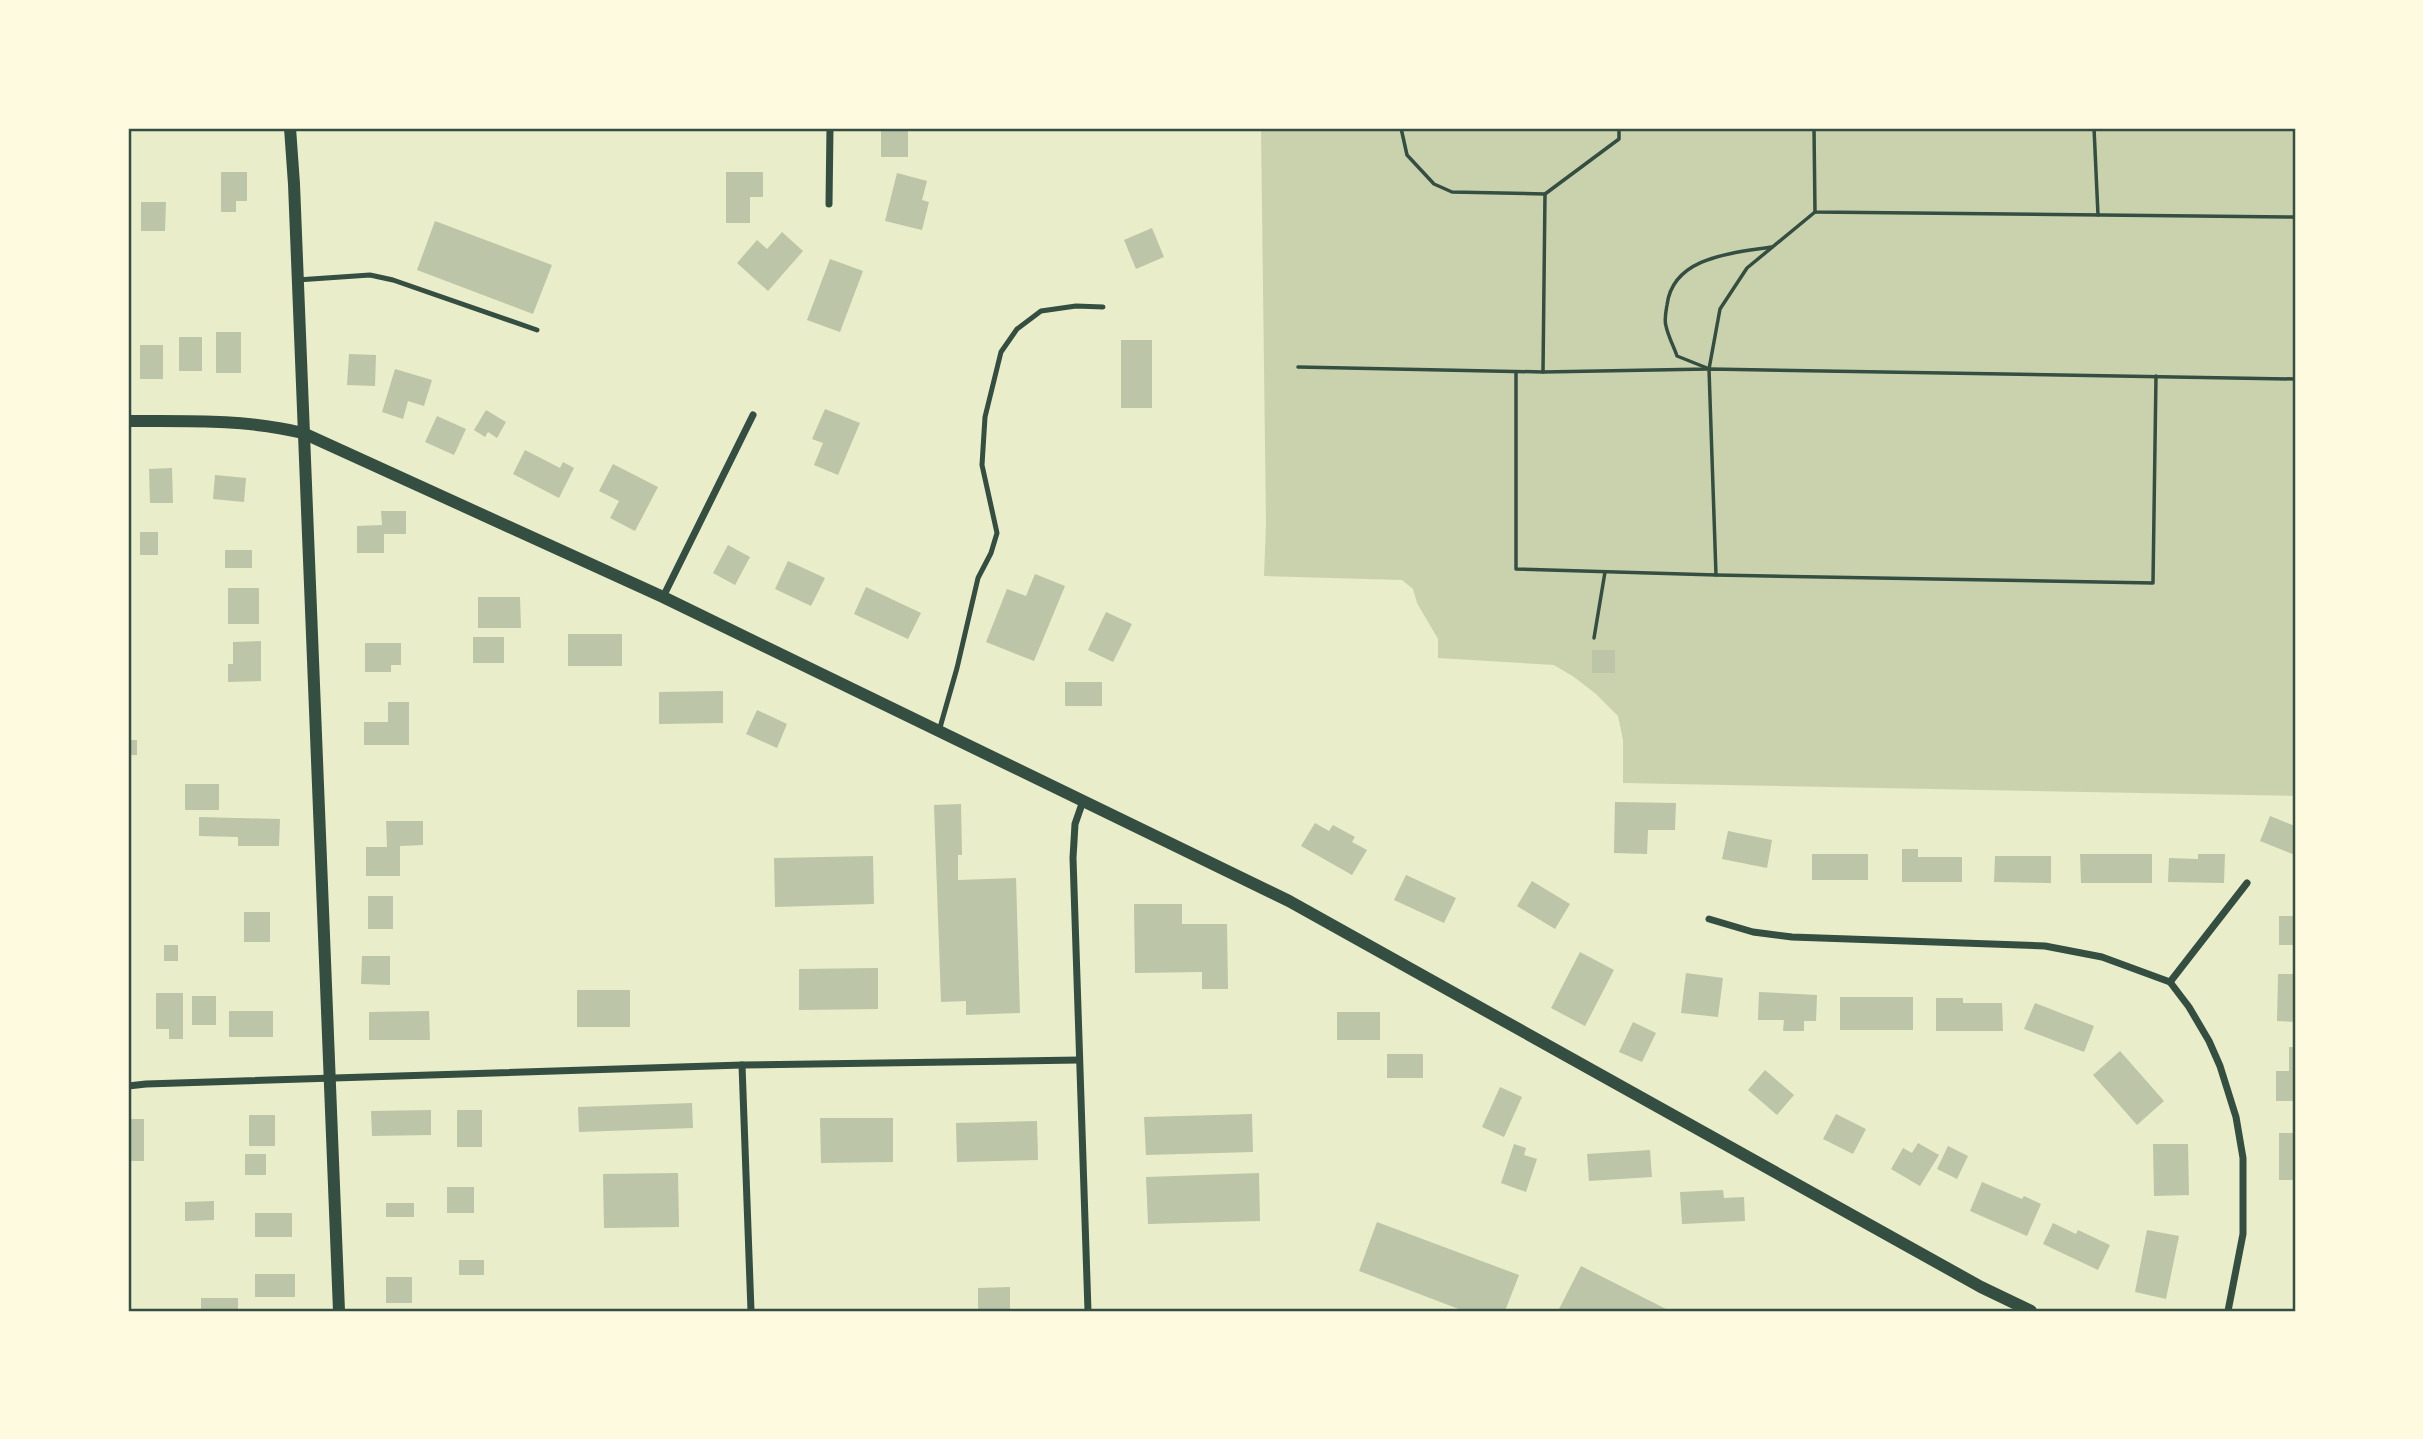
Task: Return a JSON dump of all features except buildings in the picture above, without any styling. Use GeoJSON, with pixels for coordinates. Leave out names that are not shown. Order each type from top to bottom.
{"type":"FeatureCollection","features":[{"type":"Feature","properties":{"kind":"street"},"geometry":{"type":"LineString","coordinates":[[290,128],[339,1311]]}},
{"type":"Feature","properties":{"kind":"street"},"geometry":{"type":"LineString","coordinates":[[829,204],[830,128]]}},
{"type":"Feature","properties":{"kind":"street"},"geometry":{"type":"LineString","coordinates":[[663,597],[753,415]]}},
{"type":"Feature","properties":{"kind":"street"},"geometry":{"type":"LineString","coordinates":[[128,421],[227,421],[273,426],[303,433],[663,597],[1289,901],[1981,1287],[2031,1311]]}},
{"type":"Feature","properties":{"kind":"street"},"geometry":{"type":"LineString","coordinates":[[1083,801],[1075,824],[1073,858],[1088,1311]]}},
{"type":"Feature","properties":{"kind":"street"},"geometry":{"type":"LineString","coordinates":[[2170,982],[2247,883]]}},
{"type":"Feature","properties":{"kind":"street"},"geometry":{"type":"LineString","coordinates":[[1709,919],[1752,932],[1792,937],[2045,946],[2102,957],[2170,982],[2209,1041],[2236,1117],[2243,1158],[2243,1234],[2228,1311]]}},
{"type":"Feature","properties":{"kind":"street"},"geometry":{"type":"LineString","coordinates":[[128,1086],[742,1065],[1079,1060]]}},
{"type":"Feature","properties":{"kind":"street"},"geometry":{"type":"LineString","coordinates":[[742,1065],[751,1311]]}},
{"type":"Feature","properties":{"kind":"lane"},"geometry":{"type":"LineString","coordinates":[[298,280],[370,275],[393,280],[537,330]]}},
{"type":"Feature","properties":{"kind":"lane"},"geometry":{"type":"LineString","coordinates":[[939,732],[978,578],[991,553],[997,533],[982,465],[985,417],[1001,352],[1017,329],[1041,311],[1076,306],[1103,307]]}},
{"type":"Feature","properties":{"kind":"path"},"geometry":{"type":"LineString","coordinates":[[1401,128],[1407,155],[1434,184],[1452,192],[1545,194],[1619,139],[1619,128]]}},
{"type":"Feature","properties":{"kind":"path"},"geometry":{"type":"LineString","coordinates":[[1814,128],[1815,212]]}},
{"type":"Feature","properties":{"kind":"path"},"geometry":{"type":"LineString","coordinates":[[2094,128],[2098,215]]}},
{"type":"Feature","properties":{"kind":"path"},"geometry":{"type":"LineString","coordinates":[[1543,372],[1545,194]]}},
{"type":"Feature","properties":{"kind":"path"},"geometry":{"type":"LineString","coordinates":[[1716,575],[1709,369],[1720,309],[1747,268],[1815,212],[2295,217]]}},
{"type":"Feature","properties":{"kind":"path"},"geometry":{"type":"LineString","coordinates":[[1709,369],[1677,356],[1665,324],[1668,299],[1679,276],[1701,262],[1724,255],[1773,247]]}},
{"type":"Feature","properties":{"kind":"path"},"geometry":{"type":"LineString","coordinates":[[1298,367],[1516,372],[1709,369],[2295,379]]}},
{"type":"Feature","properties":{"kind":"path"},"geometry":{"type":"LineString","coordinates":[[1516,372],[1516,569],[2153,583],[2156,376]]}},
{"type":"Feature","properties":{"kind":"path"},"geometry":{"type":"LineString","coordinates":[[1594,638],[1605,572]]}},
{"type":"Feature","properties":{"kind":"green space"},"geometry":{"type":"Polygon","coordinates":[[[1261,128],[2295,128],[2295,796],[1623,783],[1623,740],[1618,716],[1596,694],[1554,665],[1438,658],[1438,639],[1417,603],[1413,589],[1402,580],[1264,576],[1266,524],[1261,128]]]}}]}
